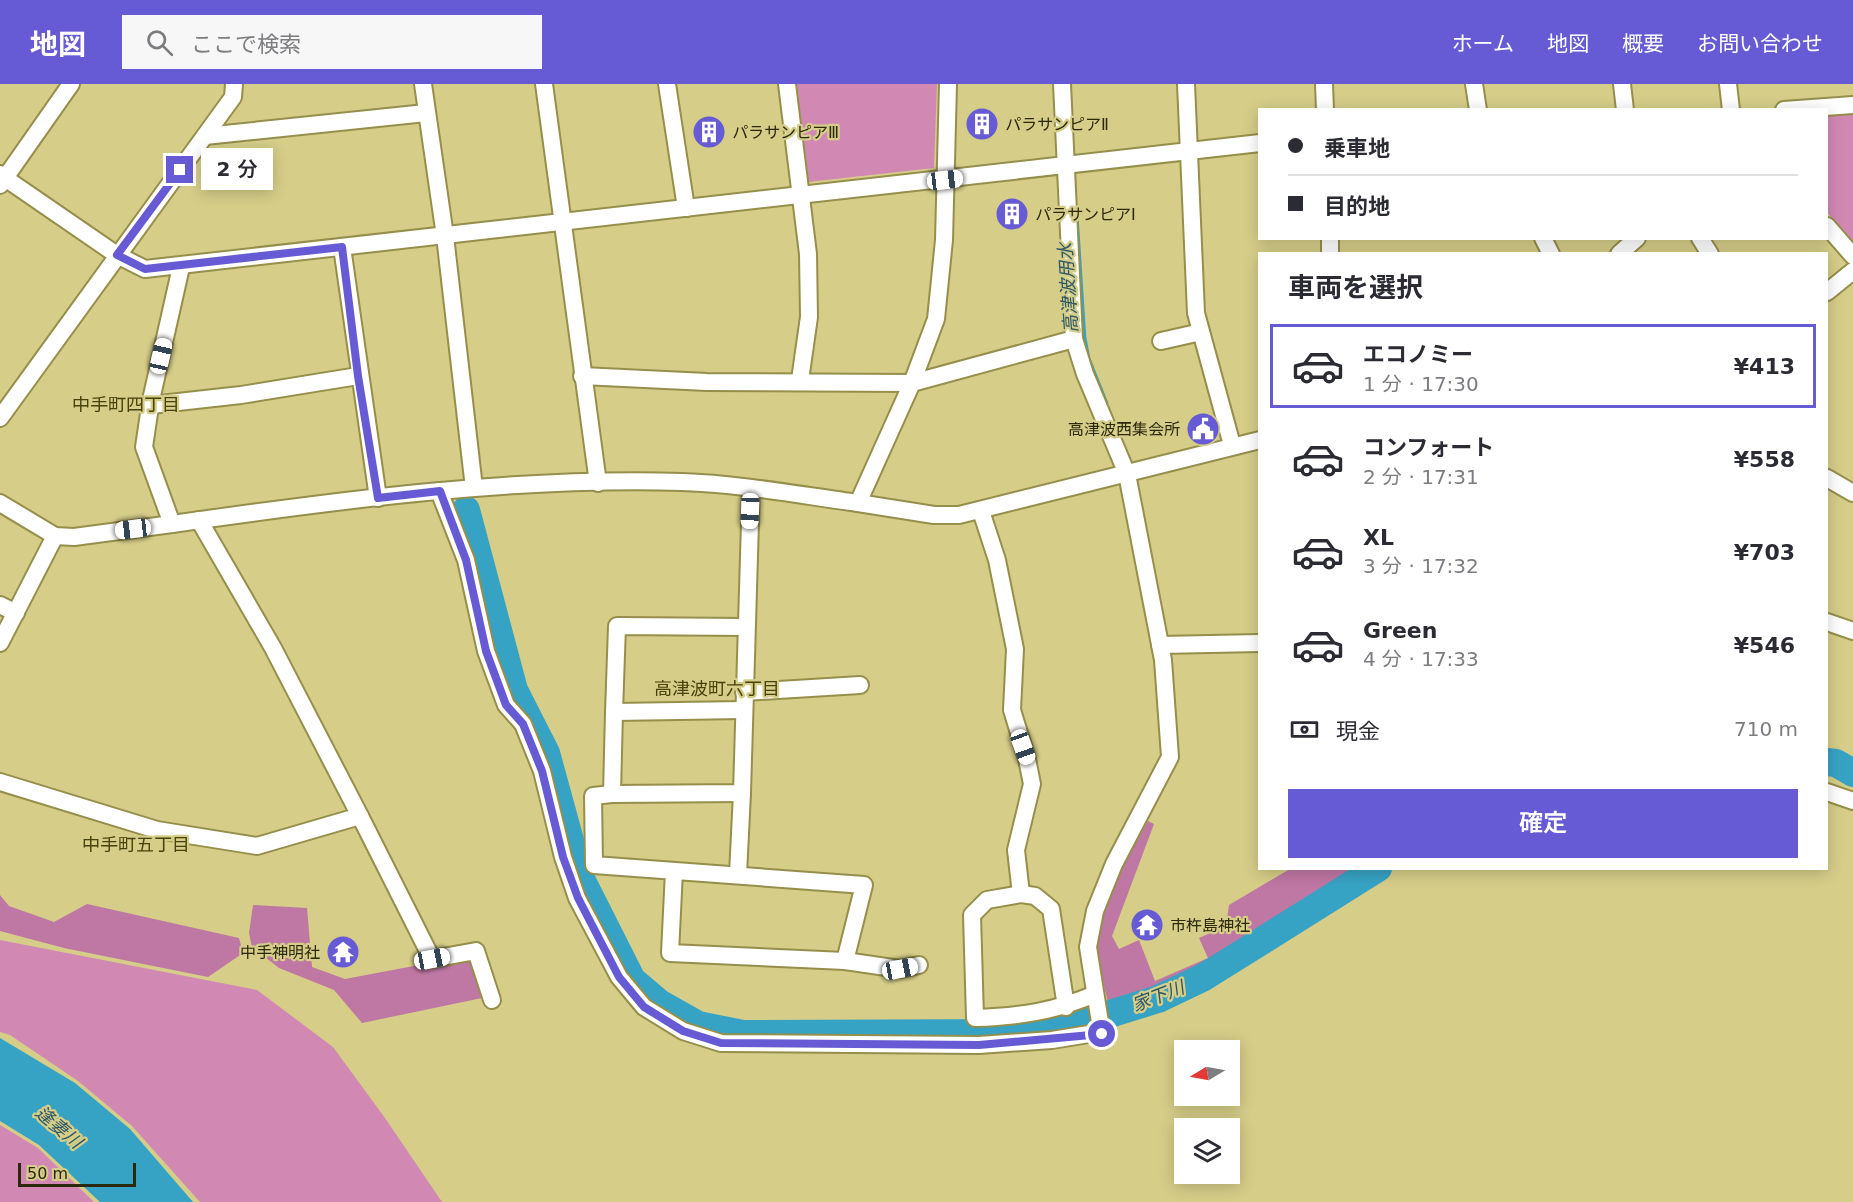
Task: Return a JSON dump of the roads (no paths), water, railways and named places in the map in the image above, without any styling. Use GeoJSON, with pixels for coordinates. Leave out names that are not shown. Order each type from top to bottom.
{"type":"FeatureCollection","features":[{"type":"Feature","properties":{"kind":"street"},"geometry":{"type":"LineString","coordinates":[[71,84],[2,179],[117,255],[145,269],[181,267],[563,220],[801,196],[1258,143]]}},
{"type":"Feature","properties":{"kind":"street"},"geometry":{"type":"LineString","coordinates":[[0,418],[205,136],[232,97],[234,84]]}},
{"type":"Feature","properties":{"kind":"street"},"geometry":{"type":"LineString","coordinates":[[423,84],[445,236],[474,488]]}},
{"type":"Feature","properties":{"kind":"street"},"geometry":{"type":"LineString","coordinates":[[544,84],[598,483]]}},
{"type":"Feature","properties":{"kind":"street"},"geometry":{"type":"LineString","coordinates":[[667,84],[686,208]]}},
{"type":"Feature","properties":{"kind":"street"},"geometry":{"type":"LineString","coordinates":[[787,84],[808,254],[809,317],[800,380]]}},
{"type":"Feature","properties":{"kind":"street"},"geometry":{"type":"LineString","coordinates":[[858,502],[912,383],[936,319],[944,240],[948,84]]}},
{"type":"Feature","properties":{"kind":"street"},"geometry":{"type":"LineString","coordinates":[[440,491],[466,560],[486,651],[506,705],[523,724],[542,771],[563,857],[578,898],[619,977],[644,1007],[683,1031],[721,1043],[979,1045],[1102,1034],[1088,947],[1095,911],[1114,864],[1170,757],[1160,645],[1127,474],[1085,374],[1074,339],[1062,84]]}},
{"type":"Feature","properties":{"kind":"street"},"geometry":{"type":"LineString","coordinates":[[1186,84],[1196,313],[1232,445]]}},
{"type":"Feature","properties":{"kind":"street"},"geometry":{"type":"LineString","coordinates":[[1324,84],[1325,108]]}},
{"type":"Feature","properties":{"kind":"street"},"geometry":{"type":"LineString","coordinates":[[1474,84],[1478,108]]}},
{"type":"Feature","properties":{"kind":"street"},"geometry":{"type":"LineString","coordinates":[[1622,84],[1625,108]]}},
{"type":"Feature","properties":{"kind":"street"},"geometry":{"type":"LineString","coordinates":[[1728,84],[1731,108]]}},
{"type":"Feature","properties":{"kind":"street"},"geometry":{"type":"LineString","coordinates":[[1812,108],[1853,105]]}},
{"type":"Feature","properties":{"kind":"street"},"geometry":{"type":"LineString","coordinates":[[205,136],[426,113]]}},
{"type":"Feature","properties":{"kind":"street"},"geometry":{"type":"LineString","coordinates":[[1828,227],[1853,256]]}},
{"type":"Feature","properties":{"kind":"street"},"geometry":{"type":"LineString","coordinates":[[1621,252],[1635,240]]}},
{"type":"Feature","properties":{"kind":"street"},"geometry":{"type":"LineString","coordinates":[[342,247],[358,376],[378,498]]}},
{"type":"Feature","properties":{"kind":"street"},"geometry":{"type":"LineString","coordinates":[[172,524],[144,447],[181,267]]}},
{"type":"Feature","properties":{"kind":"street"},"geometry":{"type":"LineString","coordinates":[[1828,291],[1853,271]]}},
{"type":"Feature","properties":{"kind":"street"},"geometry":{"type":"LineString","coordinates":[[1161,341],[1201,332]]}},
{"type":"Feature","properties":{"kind":"street"},"geometry":{"type":"LineString","coordinates":[[582,376],[707,382],[800,380],[912,383],[1074,339]]}},
{"type":"Feature","properties":{"kind":"street"},"geometry":{"type":"LineString","coordinates":[[151,405],[241,395],[358,376]]}},
{"type":"Feature","properties":{"kind":"street"},"geometry":{"type":"LineString","coordinates":[[0,503],[55,536],[74,537],[440,491],[598,483],[683,482],[858,502],[934,515],[959,515],[1258,440]]}},
{"type":"Feature","properties":{"kind":"street"},"geometry":{"type":"LineString","coordinates":[[1828,479],[1853,493]]}},
{"type":"Feature","properties":{"kind":"street"},"geometry":{"type":"LineString","coordinates":[[738,874],[750,488]]}},
{"type":"Feature","properties":{"kind":"street"},"geometry":{"type":"LineString","coordinates":[[981,511],[997,560],[1015,649],[1012,710],[1032,784],[1016,850],[1021,894]]}},
{"type":"Feature","properties":{"kind":"street"},"geometry":{"type":"LineString","coordinates":[[199,520],[273,648],[432,959],[476,951],[492,1000]]}},
{"type":"Feature","properties":{"kind":"street"},"geometry":{"type":"LineString","coordinates":[[0,643],[55,536]]}},
{"type":"Feature","properties":{"kind":"street"},"geometry":{"type":"LineString","coordinates":[[0,605],[16,613]]}},
{"type":"Feature","properties":{"kind":"street"},"geometry":{"type":"LineString","coordinates":[[1828,622],[1853,631]]}},
{"type":"Feature","properties":{"kind":"street"},"geometry":{"type":"LineString","coordinates":[[612,794],[617,626],[746,627]]}},
{"type":"Feature","properties":{"kind":"street"},"geometry":{"type":"LineString","coordinates":[[1160,645],[1258,643]]}},
{"type":"Feature","properties":{"kind":"street"},"geometry":{"type":"LineString","coordinates":[[744,692],[861,685]]}},
{"type":"Feature","properties":{"kind":"street"},"geometry":{"type":"LineString","coordinates":[[614,712],[743,711]]}},
{"type":"Feature","properties":{"kind":"street"},"geometry":{"type":"LineString","coordinates":[[0,782],[158,830],[257,846],[360,816]]}},
{"type":"Feature","properties":{"kind":"street"},"geometry":{"type":"LineString","coordinates":[[1828,792],[1853,801]]}},
{"type":"Feature","properties":{"kind":"street"},"geometry":{"type":"LineString","coordinates":[[742,793],[593,796],[594,865],[864,885],[845,960]]}},
{"type":"Feature","properties":{"kind":"street"},"geometry":{"type":"LineString","coordinates":[[674,871],[670,953],[845,960],[900,969],[919,965]]}},
{"type":"Feature","properties":{"kind":"street"},"geometry":{"type":"LineString","coordinates":[[1065,1007],[1051,909],[1035,896],[1021,894],[987,900],[972,915],[975,1018],[1015,1017],[1065,1007],[1095,995]]}},
{"type":"Feature","properties":{"kind":"water","name":"逢妻川"},"geometry":{"type":"Polygon","coordinates":[[[0,1038],[75,1083],[130,1129],[193,1202],[100,1202],[39,1145],[0,1121],[0,1038]]]}},
{"type":"Feature","properties":{"kind":"waterway","name":"高津波用水"},"geometry":{"type":"LineString","coordinates":[[1076,211],[1084,337],[1088,358],[1106,403]]}},
{"type":"Feature","properties":{"kind":"waterway","name":"家下川"},"geometry":{"type":"LineString","coordinates":[[466,510],[514,690],[546,753],[580,877],[632,980],[659,1003],[698,1025],[743,1034],[1009,1033],[1061,1029],[1158,999],[1204,977],[1375,870]]}},
{"type":"Feature","properties":{"kind":"waterway"},"geometry":{"type":"LineString","coordinates":[[1828,762],[1836,763],[1853,773]]}},
{"type":"Feature","properties":{"kind":"place","name":"パラサンピアⅡ"},"geometry":{"type":"Point","coordinates":[982,124]}},
{"type":"Feature","properties":{"kind":"place","name":"パラサンピアⅢ"},"geometry":{"type":"Point","coordinates":[709,132]}},
{"type":"Feature","properties":{"kind":"place","name":"パラサンピアⅠ"},"geometry":{"type":"Point","coordinates":[1012,214]}},
{"type":"Feature","properties":{"kind":"place","name":"高津波西集会所"},"geometry":{"type":"Point","coordinates":[1203,429]}},
{"type":"Feature","properties":{"kind":"place","name":"市杵島神社"},"geometry":{"type":"Point","coordinates":[1147,925]}},
{"type":"Feature","properties":{"kind":"place","name":"中手神明社"},"geometry":{"type":"Point","coordinates":[343,952]}},
{"type":"Feature","properties":{"kind":"district","name":"中手町四丁目"},"geometry":{"type":"Point","coordinates":[126,404]}},
{"type":"Feature","properties":{"kind":"district","name":"高津波町六丁目"},"geometry":{"type":"Point","coordinates":[717,688]}},
{"type":"Feature","properties":{"kind":"district","name":"中手町五丁目"},"geometry":{"type":"Point","coordinates":[136,844]}}]}
